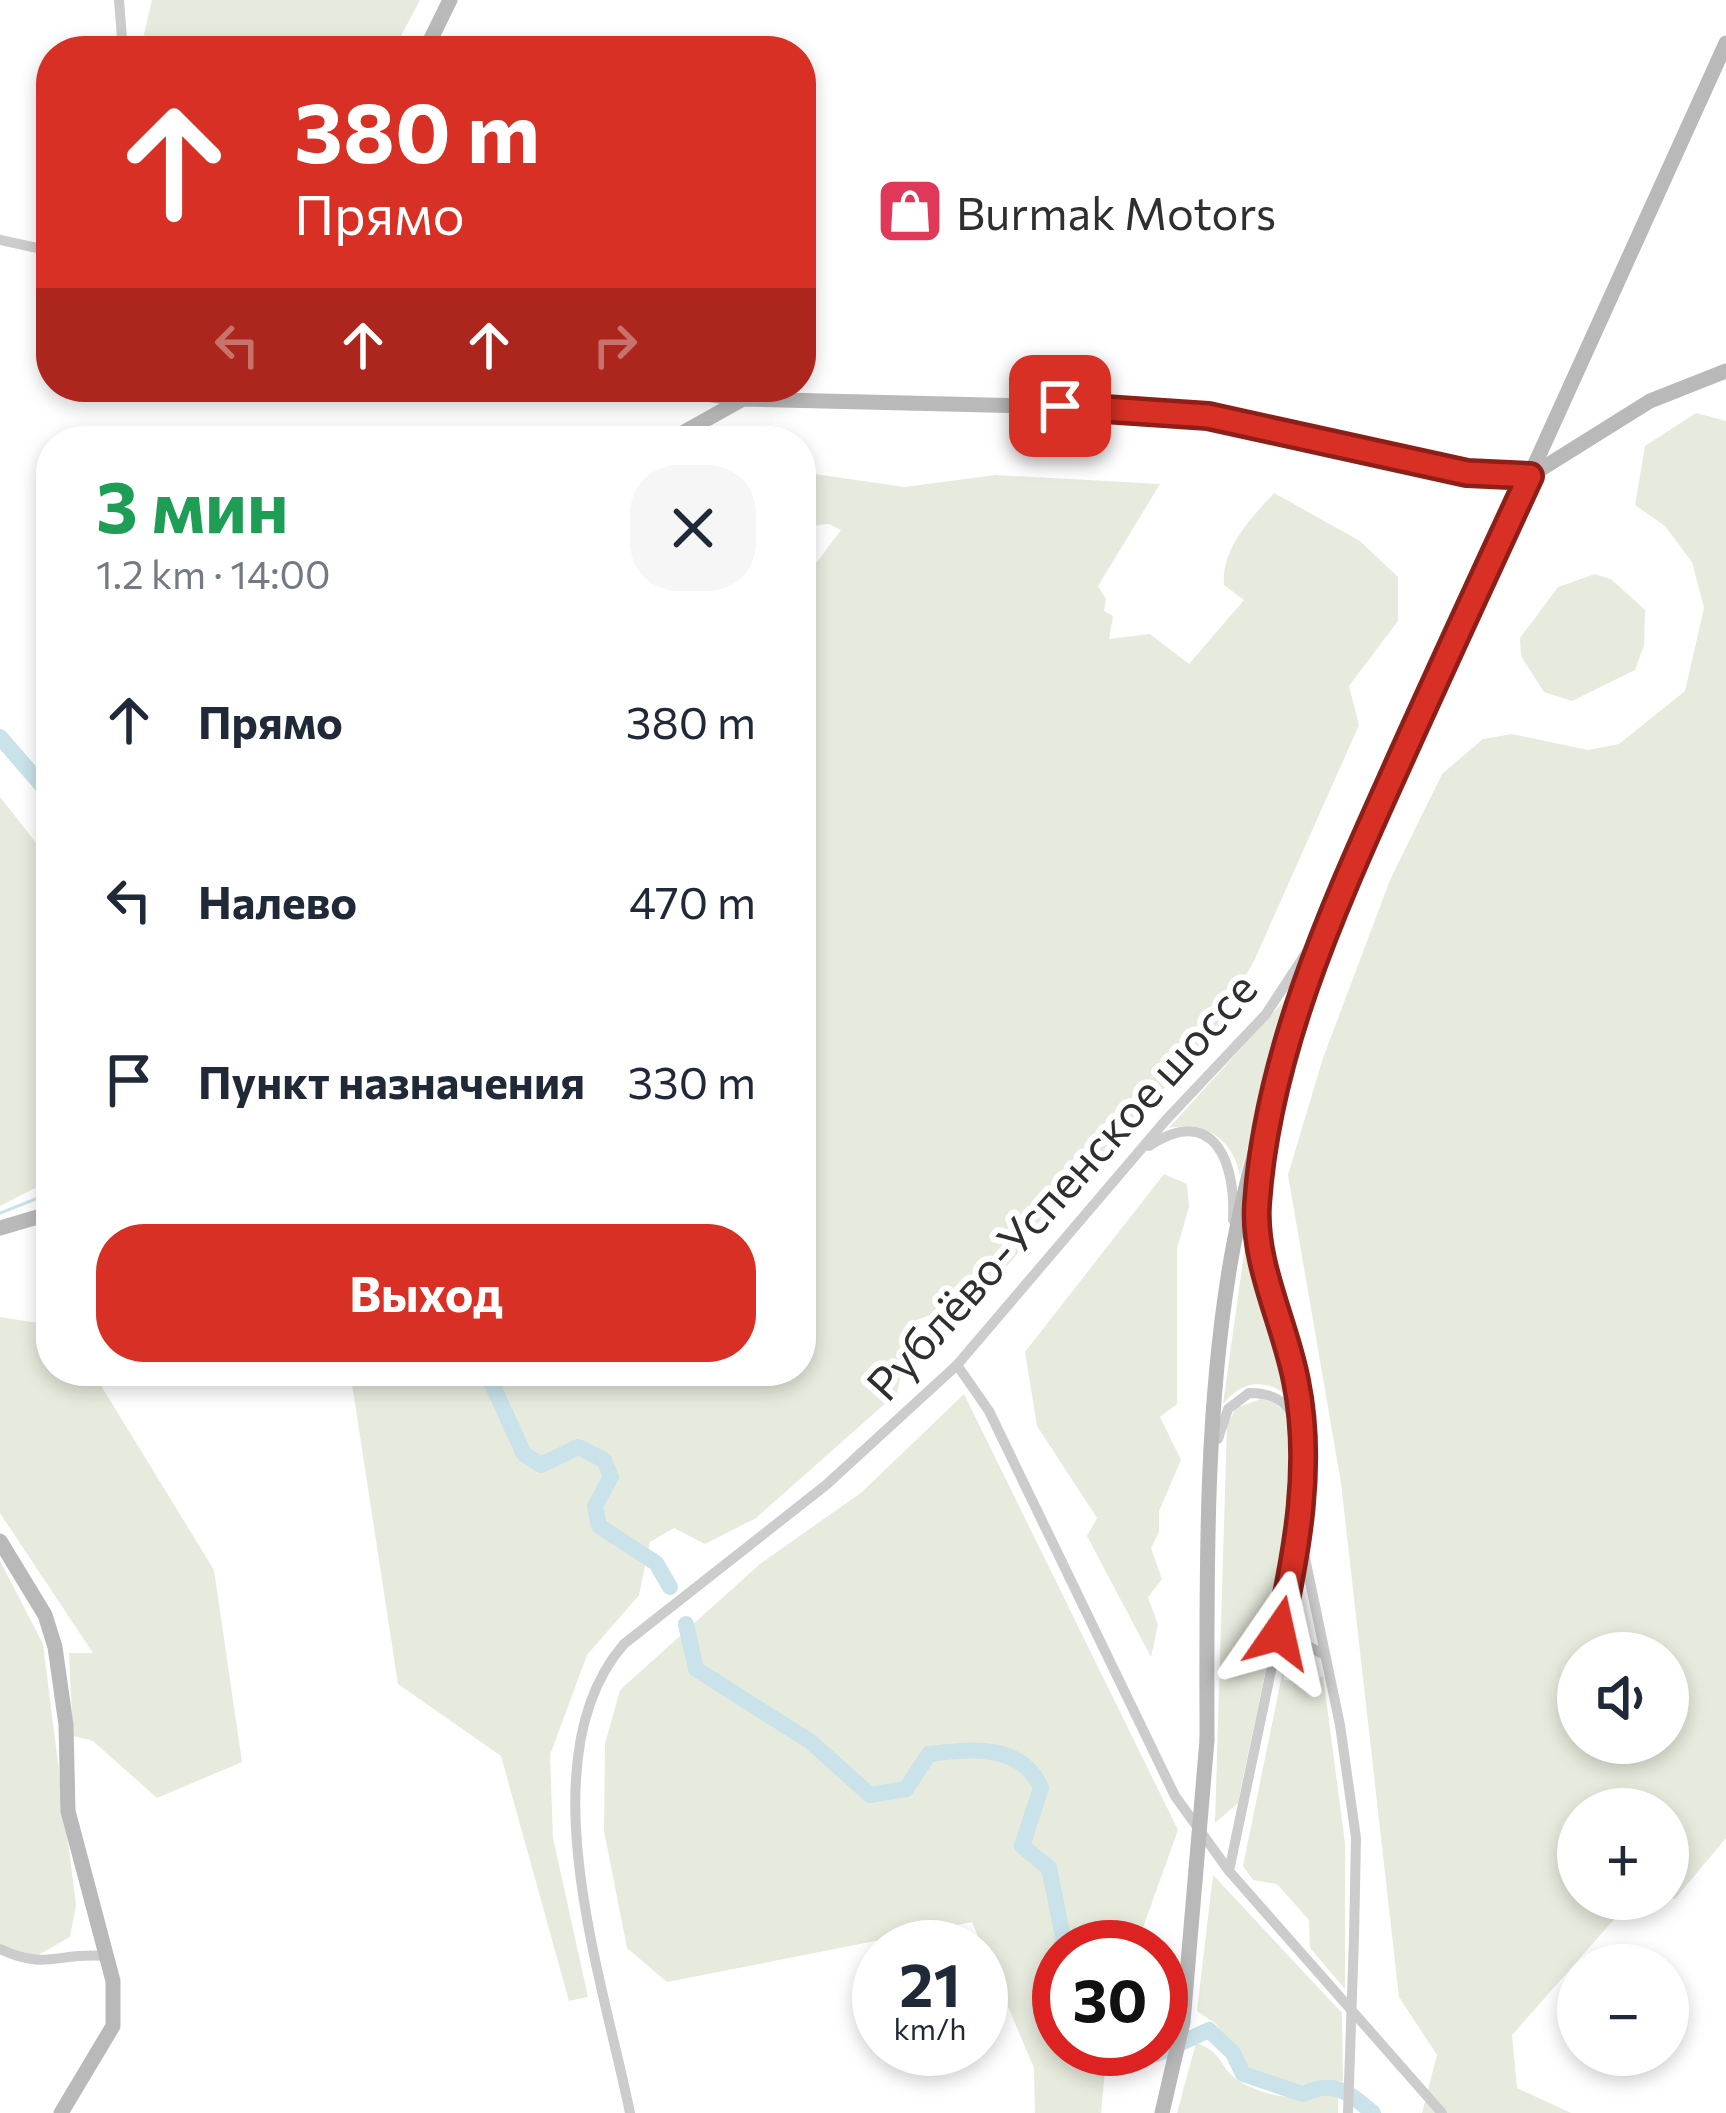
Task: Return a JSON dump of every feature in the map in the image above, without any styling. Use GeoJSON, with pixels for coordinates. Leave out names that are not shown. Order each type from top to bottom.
{"type":"FeatureCollection","features":[{"type":"Feature","properties":{"kind":"main road"},"geometry":{"type":"LineString","coordinates":[[432,36],[450,0]]}},
{"type":"Feature","properties":{"kind":"main road","name":"Рублёво-Успенское шоссе"},"geometry":{"type":"LineString","coordinates":[[1162,2113],[1183,2022],[1207,1740],[1208,1505],[1231,1258],[1274,1096],[1339,896],[1726,43]]}},
{"type":"Feature","properties":{"kind":"main road"},"geometry":{"type":"LineString","coordinates":[[816,401],[1148,409],[1208,416],[1467,473],[1530,476],[1650,400],[1726,371]]}},
{"type":"Feature","properties":{"kind":"main road"},"geometry":{"type":"LineString","coordinates":[[695,426],[738,402]]}},
{"type":"Feature","properties":{"kind":"main road"},"geometry":{"type":"LineString","coordinates":[[0,1228],[36,1218]]}},
{"type":"Feature","properties":{"kind":"main road"},"geometry":{"type":"LineString","coordinates":[[0,1541],[45,1615],[55,1647],[66,1725],[68,1810],[113,1981],[113,2026],[61,2113]]}},
{"type":"Feature","properties":{"kind":"street"},"geometry":{"type":"LineString","coordinates":[[118,0],[122,36]]}},
{"type":"Feature","properties":{"kind":"street"},"geometry":{"type":"LineString","coordinates":[[0,240],[36,248]]}},
{"type":"Feature","properties":{"kind":"street","name":"Рублёво-Успенское шоссе"},"geometry":{"type":"LineString","coordinates":[[630,2113],[577,1854],[575,1760],[597,1675],[624,1644],[826,1485],[957,1365],[1289,986],[1339,896]]}},
{"type":"Feature","properties":{"kind":"street"},"geometry":{"type":"LineString","coordinates":[[1229,1871],[1272,1667],[1303,1486],[1297,1385],[1258,1235],[1260,1173],[1274,1096]]}},
{"type":"Feature","properties":{"kind":"street"},"geometry":{"type":"LineString","coordinates":[[1142,1151],[1183,1132],[1200,1134],[1224,1152],[1235,1182],[1231,1258]]}},
{"type":"Feature","properties":{"kind":"street"},"geometry":{"type":"LineString","coordinates":[[957,1365],[989,1411],[1141,1735],[1175,1796],[1229,1871],[1442,2113]]}},
{"type":"Feature","properties":{"kind":"street"},"geometry":{"type":"LineString","coordinates":[[1208,1505],[1223,1417],[1249,1393],[1272,1395],[1291,1412],[1303,1486]]}},
{"type":"Feature","properties":{"kind":"street"},"geometry":{"type":"LineString","coordinates":[[1298,1525],[1328,1662],[1356,1838],[1348,2113]]}},
{"type":"Feature","properties":{"kind":"street"},"geometry":{"type":"LineString","coordinates":[[1272,1667],[1284,1648],[1298,1641],[1314,1645],[1328,1662]]}},
{"type":"Feature","properties":{"kind":"street"},"geometry":{"type":"LineString","coordinates":[[0,1948],[30,1963],[68,1954],[105,1956]]}},
{"type":"Feature","properties":{"kind":"shaded area"},"geometry":{"type":"Polygon","coordinates":[[[152,0],[420,0],[401,36],[144,36],[152,0]]]}},
{"type":"Feature","properties":{"kind":"shaded area"},"geometry":{"type":"Polygon","coordinates":[[[1696,413],[1726,421],[1726,1838],[1689,1882],[1689,1788],[1557,1788],[1557,1920],[1613,1920],[1592,1944],[1557,1944],[1557,1984],[1512,2035],[1517,2088],[1571,2113],[1422,2113],[1437,2055],[1399,1997],[1341,1483],[1288,1175],[1323,1058],[1390,880],[1442,774],[1483,739],[1512,734],[1588,750],[1619,744],[1685,691],[1704,608],[1692,562],[1665,526],[1635,505],[1645,446],[1696,413]]]}},
{"type":"Feature","properties":{"kind":"shaded area"},"geometry":{"type":"Polygon","coordinates":[[[816,474],[904,487],[996,475],[1160,484],[1098,586],[1106,599],[1104,611],[1113,616],[1109,639],[1150,634],[1189,664],[1244,600],[1224,585],[1227,559],[1239,535],[1274,493],[1360,541],[1398,577],[1398,621],[1349,686],[1359,725],[1254,961],[1213,1033],[982,1294],[912,1322],[897,1393],[756,1518],[705,1544],[674,1528],[650,1542],[639,1595],[587,1655],[550,1755],[553,1838],[588,1997],[569,2001],[501,1756],[398,1684],[352,1386],[816,1386],[816,563],[841,530],[829,524],[816,525],[816,474]]]}},
{"type":"Feature","properties":{"kind":"shaded area"},"geometry":{"type":"Polygon","coordinates":[[[1595,574],[1611,579],[1645,610],[1644,645],[1635,670],[1572,701],[1544,692],[1521,656],[1520,638],[1558,587],[1595,574]]]}},
{"type":"Feature","properties":{"kind":"shaded area"},"geometry":{"type":"Polygon","coordinates":[[[0,797],[36,843],[36,1188],[0,1206],[0,797]]]}},
{"type":"Feature","properties":{"kind":"shaded area"},"geometry":{"type":"Polygon","coordinates":[[[1292,992],[1240,1175],[1231,1151],[1215,1135],[1194,1127],[1169,1128],[1292,992]]]}},
{"type":"Feature","properties":{"kind":"shaded area"},"geometry":{"type":"Polygon","coordinates":[[[1164,1174],[1187,1184],[1189,1207],[1177,1248],[1177,1404],[1160,1417],[1181,1460],[1159,1511],[1159,1532],[1151,1548],[1162,1579],[1148,1597],[1158,1625],[1151,1657],[1087,1536],[1097,1518],[1037,1426],[1025,1352],[1164,1174]]]}},
{"type":"Feature","properties":{"kind":"shaded area"},"geometry":{"type":"Polygon","coordinates":[[[1249,1218],[1253,1267],[1291,1399],[1273,1387],[1256,1384],[1239,1390],[1223,1404],[1249,1218]]]}},
{"type":"Feature","properties":{"kind":"shaded area"},"geometry":{"type":"Polygon","coordinates":[[[0,1317],[36,1323],[36,1386],[101,1386],[214,1570],[242,1762],[157,1798],[93,1741],[73,1736],[69,1653],[93,1653],[0,1513],[0,1317]]]}},
{"type":"Feature","properties":{"kind":"shaded area"},"geometry":{"type":"Polygon","coordinates":[[[964,1394],[1178,1830],[1146,1920],[1032,1920],[1032,2063],[1008,2007],[1008,1920],[852,1920],[852,1946],[667,1982],[627,1948],[604,1831],[605,1744],[620,1690],[760,1564],[862,1492],[964,1394]]]}},
{"type":"Feature","properties":{"kind":"shaded area"},"geometry":{"type":"Polygon","coordinates":[[[1261,1399],[1278,1406],[1288,1420],[1293,1453],[1287,1550],[1238,1803],[1215,1823],[1227,1425],[1236,1408],[1261,1399]]]}},
{"type":"Feature","properties":{"kind":"shaded area"},"geometry":{"type":"Polygon","coordinates":[[[0,1561],[43,1644],[76,1905],[70,1937],[31,1959],[0,1944],[0,1561]]]}},
{"type":"Feature","properties":{"kind":"shaded area"},"geometry":{"type":"Polygon","coordinates":[[[1284,1665],[1284,1680],[1308,1683],[1323,1676],[1345,1843],[1345,1989],[1310,1948],[1309,1920],[1277,1884],[1253,1880],[1243,1866],[1284,1665]]]}},
{"type":"Feature","properties":{"kind":"shaded area"},"geometry":{"type":"Polygon","coordinates":[[[1213,1875],[1342,2013],[1343,2081],[1301,2085],[1251,2073],[1216,2024],[1197,2011],[1213,1875]]]}},
{"type":"Feature","properties":{"kind":"shaded area"},"geometry":{"type":"Polygon","coordinates":[[[1196,2043],[1212,2051],[1239,2081],[1259,2091],[1294,2097],[1326,2091],[1338,2095],[1338,2113],[1177,2113],[1196,2043]]]}},
{"type":"Feature","properties":{"kind":"shaded area"},"geometry":{"type":"Polygon","coordinates":[[[1034,2076],[1104,2076],[1101,2113],[1035,2113],[1034,2076]]]}},
{"type":"Feature","properties":{"kind":"waterway"},"geometry":{"type":"LineString","coordinates":[[0,737],[36,779]]}},
{"type":"Feature","properties":{"kind":"waterway"},"geometry":{"type":"LineString","coordinates":[[0,1213],[36,1199]]}},
{"type":"Feature","properties":{"kind":"waterway"},"geometry":{"type":"LineString","coordinates":[[493,1386],[524,1454],[541,1465],[578,1447],[604,1460],[611,1477],[595,1506],[599,1526],[656,1563],[670,1587]]}},
{"type":"Feature","properties":{"kind":"waterway"},"geometry":{"type":"LineString","coordinates":[[686,1624],[696,1669],[811,1742],[870,1795],[906,1789],[929,1754],[994,1752],[1021,1763],[1041,1788],[1022,1846],[1049,1868],[1060,1920]]}},
{"type":"Feature","properties":{"kind":"waterway"},"geometry":{"type":"LineString","coordinates":[[1188,2040],[1209,2030],[1233,2053],[1243,2074],[1303,2094],[1324,2088],[1340,2090],[1373,2113]]}},
{"type":"Feature","properties":{"kind":"place","name":"Burmak Motors"},"geometry":{"type":"Point","coordinates":[910,211]}},
{"type":"Feature","properties":{"kind":"route"},"geometry":{"type":"LineString","coordinates":[[1060,406],[1208,416],[1467,473],[1530,476],[1339,896],[1274,1096],[1260,1173],[1258,1235],[1297,1385],[1304,1453],[1298,1525],[1279,1633]]}}]}
